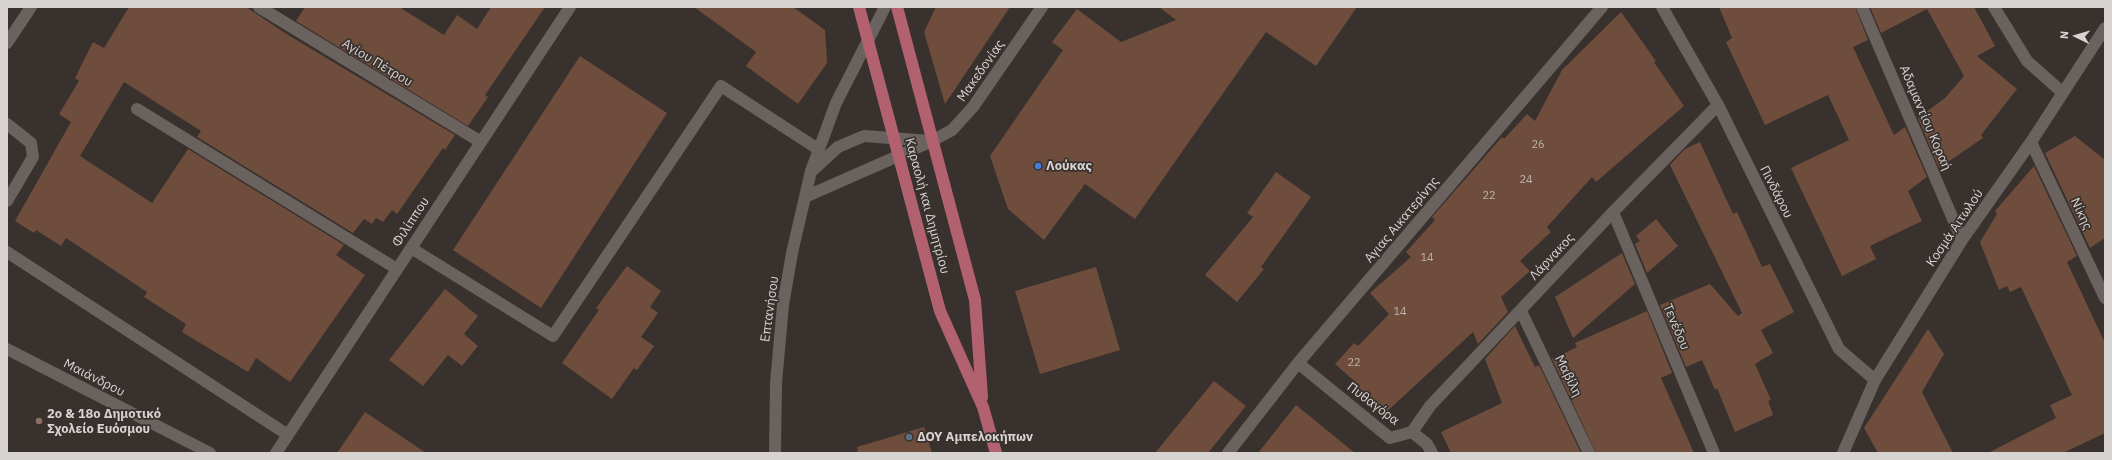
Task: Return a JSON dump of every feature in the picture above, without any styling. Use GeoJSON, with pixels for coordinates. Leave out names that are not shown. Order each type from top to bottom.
{"type":"FeatureCollection","features":[{"type":"Feature","properties":{"kind":"main road","name":"Καραολή και Δημητρίου"},"geometry":{"type":"LineString","coordinates":[[859,7],[940,311],[983,407],[996,453]]}},
{"type":"Feature","properties":{"kind":"main road","name":"Καραολή και Δημητρίου"},"geometry":{"type":"LineString","coordinates":[[897,7],[975,300],[983,407]]}},
{"type":"Feature","properties":{"kind":"street"},"geometry":{"type":"LineString","coordinates":[[7,43],[31,7]]}},
{"type":"Feature","properties":{"kind":"street","name":"Αγίου Πέτρου"},"geometry":{"type":"LineString","coordinates":[[260,7],[480,142]]}},
{"type":"Feature","properties":{"kind":"street","name":"Φιλίππου"},"geometry":{"type":"LineString","coordinates":[[276,453],[570,7]]}},
{"type":"Feature","properties":{"kind":"street","name":"Επτανήσου"},"geometry":{"type":"LineString","coordinates":[[775,453],[776,383],[783,305],[811,171],[836,103],[885,7]]}},
{"type":"Feature","properties":{"kind":"street","name":"Μακεδονίας"},"geometry":{"type":"LineString","coordinates":[[805,197],[932,141],[952,130],[967,115],[1042,7]]}},
{"type":"Feature","properties":{"kind":"street","name":"Αγιας Αικατερίνης"},"geometry":{"type":"LineString","coordinates":[[1228,453],[1298,363],[1602,7]]}},
{"type":"Feature","properties":{"kind":"street","name":"Πινδάρου"},"geometry":{"type":"LineString","coordinates":[[1662,7],[1718,105],[1839,348],[1875,380]]}},
{"type":"Feature","properties":{"kind":"street","name":"Αδαμαντίου Κοραή"},"geometry":{"type":"LineString","coordinates":[[1862,7],[1962,240]]}},
{"type":"Feature","properties":{"kind":"street"},"geometry":{"type":"LineString","coordinates":[[1994,7],[2027,61],[2063,93]]}},
{"type":"Feature","properties":{"kind":"street","name":"Κοσμά Αιτωλού"},"geometry":{"type":"LineString","coordinates":[[1843,453],[1875,380],[1962,240],[2031,142],[2105,28]]}},
{"type":"Feature","properties":{"kind":"street"},"geometry":{"type":"LineString","coordinates":[[411,248],[553,336],[721,86],[818,149]]}},
{"type":"Feature","properties":{"kind":"street","name":"Λάρνακος"},"geometry":{"type":"LineString","coordinates":[[1412,432],[1430,406],[1613,212],[1718,105]]}},
{"type":"Feature","properties":{"kind":"street"},"geometry":{"type":"LineString","coordinates":[[137,109],[397,269]]}},
{"type":"Feature","properties":{"kind":"street"},"geometry":{"type":"LineString","coordinates":[[7,124],[30,144],[33,157],[7,200]]}},
{"type":"Feature","properties":{"kind":"street"},"geometry":{"type":"LineString","coordinates":[[811,171],[828,155],[856,138],[864,136],[894,137],[932,141]]}},
{"type":"Feature","properties":{"kind":"street","name":"Νίκης"},"geometry":{"type":"LineString","coordinates":[[2031,142],[2105,298]]}},
{"type":"Feature","properties":{"kind":"street","name":"Τενέδου"},"geometry":{"type":"LineString","coordinates":[[1613,212],[1714,453]]}},
{"type":"Feature","properties":{"kind":"street"},"geometry":{"type":"LineString","coordinates":[[7,252],[288,435]]}},
{"type":"Feature","properties":{"kind":"street","name":"Μαβίλη"},"geometry":{"type":"LineString","coordinates":[[1520,311],[1589,453]]}},
{"type":"Feature","properties":{"kind":"street","name":"Μαιάνδρου"},"geometry":{"type":"LineString","coordinates":[[7,349],[210,453]]}},
{"type":"Feature","properties":{"kind":"street","name":"Πυθαγόρα"},"geometry":{"type":"LineString","coordinates":[[1298,363],[1390,438],[1412,432],[1427,444],[1432,453]]}},
{"type":"Feature","properties":{"kind":"building"},"geometry":{"type":"Polygon","coordinates":[[[129,7],[246,7],[288,35],[455,135],[445,150],[443,148],[397,214],[392,210],[383,222],[376,218],[372,224],[364,219],[353,233],[197,137],[201,131],[124,82],[80,156],[152,203],[188,149],[344,245],[336,255],[365,275],[290,382],[256,358],[248,372],[182,332],[186,324],[144,297],[147,292],[66,238],[61,246],[36,230],[34,233],[15,221],[71,122],[59,114],[79,81],[75,78],[93,42],[104,48],[129,7]]]}},
{"type":"Feature","properties":{"kind":"building"},"geometry":{"type":"Polygon","coordinates":[[[305,7],[399,7],[444,35],[457,15],[477,29],[491,7],[545,7],[485,95],[488,97],[468,126],[296,21],[305,7]]]}},
{"type":"Feature","properties":{"kind":"building"},"geometry":{"type":"Polygon","coordinates":[[[694,7],[793,7],[825,30],[827,63],[798,104],[746,66],[756,52],[694,7]]]}},
{"type":"Feature","properties":{"kind":"building"},"geometry":{"type":"Polygon","coordinates":[[[936,7],[1010,7],[945,104],[924,32],[936,7]]]}},
{"type":"Feature","properties":{"kind":"building"},"geometry":{"type":"Polygon","coordinates":[[[1159,7],[1357,7],[1316,66],[1266,32],[1135,219],[1085,184],[1044,240],[1008,209],[990,156],[1063,50],[1052,42],[1077,9],[1121,42],[1176,20],[1159,7]]]}},
{"type":"Feature","properties":{"kind":"building"},"geometry":{"type":"Polygon","coordinates":[[[1719,7],[1855,7],[1868,40],[1853,47],[1894,135],[1905,127],[1927,177],[1908,191],[1922,221],[1870,246],[1876,259],[1842,276],[1791,168],[1849,140],[1828,95],[1765,125],[1726,42],[1732,38],[1719,7]]]}},
{"type":"Feature","properties":{"kind":"building"},"geometry":{"type":"Polygon","coordinates":[[[1870,7],[1974,7],[1995,46],[1977,56],[2017,89],[1981,135],[1983,138],[1939,168],[1918,118],[1945,98],[1964,76],[1927,9],[1881,33],[1870,7]]]}},
{"type":"Feature","properties":{"kind":"building"},"geometry":{"type":"Polygon","coordinates":[[[1621,12],[1656,61],[1654,62],[1684,106],[1596,182],[1592,177],[1547,227],[1551,232],[1520,261],[1530,271],[1501,297],[1508,312],[1478,344],[1473,332],[1382,416],[1356,388],[1359,385],[1335,364],[1354,343],[1358,346],[1389,314],[1370,293],[1411,257],[1406,252],[1435,220],[1432,217],[1502,137],[1504,139],[1527,114],[1535,121],[1562,70],[1621,12]]]}},
{"type":"Feature","properties":{"kind":"building"},"geometry":{"type":"Polygon","coordinates":[[[580,56],[667,113],[541,308],[453,250],[580,56]]]}},
{"type":"Feature","properties":{"kind":"building"},"geometry":{"type":"Polygon","coordinates":[[[2075,136],[2105,160],[2105,238],[2090,248],[2045,153],[2075,136]]]}},
{"type":"Feature","properties":{"kind":"building"},"geometry":{"type":"Polygon","coordinates":[[[1700,142],[1733,214],[1737,212],[1762,267],[1770,264],[1794,312],[1761,330],[1773,353],[1755,364],[1771,400],[1768,401],[1773,415],[1735,432],[1717,388],[1715,390],[1702,360],[1686,367],[1660,305],[1710,284],[1738,316],[1742,313],[1670,165],[1685,149],[1700,142]]]}},
{"type":"Feature","properties":{"kind":"building"},"geometry":{"type":"Polygon","coordinates":[[[2034,166],[2077,256],[2067,262],[2105,343],[2105,433],[2063,453],[1988,453],[2056,418],[2050,405],[2072,395],[2021,287],[2010,292],[2007,286],[1999,290],[1980,242],[1997,214],[1995,211],[2034,166]]]}},
{"type":"Feature","properties":{"kind":"building"},"geometry":{"type":"Polygon","coordinates":[[[1276,172],[1311,197],[1261,267],[1264,269],[1237,302],[1205,275],[1253,217],[1247,213],[1276,172]]]}},
{"type":"Feature","properties":{"kind":"building"},"geometry":{"type":"Polygon","coordinates":[[[1656,219],[1678,246],[1647,273],[1635,244],[1640,241],[1636,236],[1656,219]]]}},
{"type":"Feature","properties":{"kind":"building"},"geometry":{"type":"Polygon","coordinates":[[[1622,253],[1635,284],[1573,338],[1555,297],[1622,253]]]}},
{"type":"Feature","properties":{"kind":"building"},"geometry":{"type":"Polygon","coordinates":[[[627,266],[661,291],[650,307],[658,313],[641,337],[654,346],[637,370],[634,368],[612,399],[562,363],[599,310],[596,308],[627,266]]]}},
{"type":"Feature","properties":{"kind":"building"},"geometry":{"type":"Polygon","coordinates":[[[1096,267],[1120,350],[1040,374],[1015,291],[1096,267]]]}},
{"type":"Feature","properties":{"kind":"building"},"geometry":{"type":"Polygon","coordinates":[[[445,289],[478,316],[464,334],[478,346],[462,366],[448,355],[423,386],[389,360],[445,289]]]}},
{"type":"Feature","properties":{"kind":"building"},"geometry":{"type":"Polygon","coordinates":[[[1647,311],[1672,373],[1661,378],[1694,453],[1596,453],[1552,359],[1577,347],[1575,343],[1647,311]]]}},
{"type":"Feature","properties":{"kind":"building"},"geometry":{"type":"Polygon","coordinates":[[[1515,326],[1535,367],[1539,365],[1581,453],[1451,453],[1441,432],[1502,403],[1485,359],[1515,326]]]}},
{"type":"Feature","properties":{"kind":"building"},"geometry":{"type":"Polygon","coordinates":[[[1928,329],[1944,354],[1922,392],[1953,453],[1878,453],[1864,428],[1928,329]]]}},
{"type":"Feature","properties":{"kind":"building"},"geometry":{"type":"Polygon","coordinates":[[[1214,381],[1246,406],[1208,453],[1155,453],[1214,381]]]}},
{"type":"Feature","properties":{"kind":"building"},"geometry":{"type":"Polygon","coordinates":[[[1296,405],[1355,453],[1258,453],[1296,405]]]}},
{"type":"Feature","properties":{"kind":"building"},"geometry":{"type":"Polygon","coordinates":[[[365,412],[426,453],[337,453],[365,412]]]}},
{"type":"Feature","properties":{"kind":"building","name":"ΔΟΥ Αμπελοκήπων"},"geometry":{"type":"Polygon","coordinates":[[[924,427],[932,453],[858,453],[857,447],[924,427]]]}},
{"type":"Feature","properties":{"kind":"place","name":"Λούκας"},"geometry":{"type":"Point","coordinates":[1038,166]}},
{"type":"Feature","properties":{"kind":"place","name":"2ο & 18ο Δημοτικό Σχολείο Ευόσμου"},"geometry":{"type":"Point","coordinates":[39,421]}},
{"type":"Feature","properties":{"kind":"place","name":"ΔΟΥ Αμπελοκήπων"},"geometry":{"type":"Point","coordinates":[909,437]}}]}
